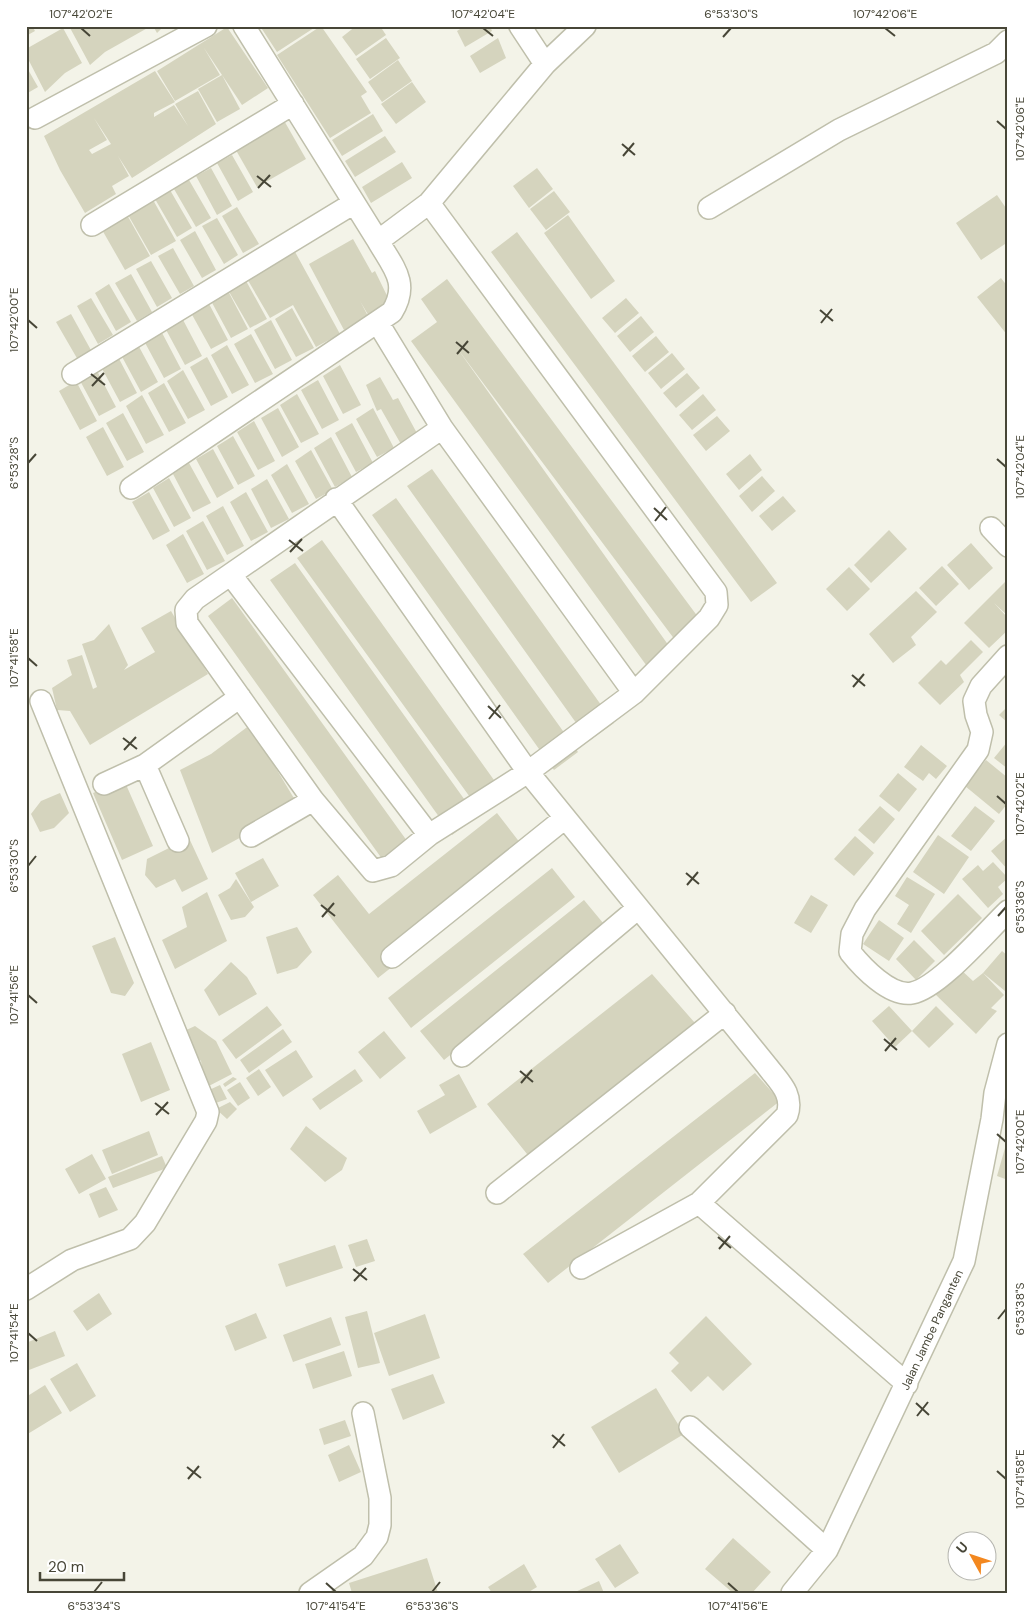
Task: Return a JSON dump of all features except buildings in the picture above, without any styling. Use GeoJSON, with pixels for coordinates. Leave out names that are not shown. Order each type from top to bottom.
{"type":"FeatureCollection","features":[{"type":"Feature","properties":{"kind":"street"},"geometry":{"type":"LineString","coordinates":[[35,118],[206,26]]}},
{"type":"Feature","properties":{"kind":"street"},"geometry":{"type":"LineString","coordinates":[[131,488],[378,322],[392,312],[400,300],[402,289],[399,277],[244,26]]}},
{"type":"Feature","properties":{"kind":"street"},"geometry":{"type":"LineString","coordinates":[[520,26],[545,64]]}},
{"type":"Feature","properties":{"kind":"street"},"geometry":{"type":"LineString","coordinates":[[378,241],[429,203],[545,64],[585,26]]}},
{"type":"Feature","properties":{"kind":"street"},"geometry":{"type":"LineString","coordinates":[[1006,26],[1008,30]]}},
{"type":"Feature","properties":{"kind":"street"},"geometry":{"type":"LineString","coordinates":[[709,208],[839,130],[996,52],[1008,41]]}},
{"type":"Feature","properties":{"kind":"street"},"geometry":{"type":"LineString","coordinates":[[92,225],[293,104]]}},
{"type":"Feature","properties":{"kind":"street"},"geometry":{"type":"LineString","coordinates":[[73,374],[354,203]]}},
{"type":"Feature","properties":{"kind":"street"},"geometry":{"type":"LineString","coordinates":[[429,203],[716,592],[716,605],[709,618],[634,693],[528,772],[429,835],[391,866],[373,871],[312,800],[187,623],[186,610],[196,599],[336,499],[442,428]]}},
{"type":"Feature","properties":{"kind":"street"},"geometry":{"type":"LineString","coordinates":[[378,322],[442,428],[634,693]]}},
{"type":"Feature","properties":{"kind":"street"},"geometry":{"type":"LineString","coordinates":[[336,499],[528,772],[786,1091],[791,1104],[787,1115],[699,1203],[581,1268]]}},
{"type":"Feature","properties":{"kind":"street"},"geometry":{"type":"LineString","coordinates":[[991,528],[1008,546]]}},
{"type":"Feature","properties":{"kind":"street"},"geometry":{"type":"LineString","coordinates":[[231,575],[429,835]]}},
{"type":"Feature","properties":{"kind":"street"},"geometry":{"type":"LineString","coordinates":[[1008,656],[981,686],[974,701],[976,715],[982,732],[978,750],[864,909],[852,934],[850,952],[867,973],[898,992],[912,994],[934,984],[1008,911]]}},
{"type":"Feature","properties":{"kind":"street"},"geometry":{"type":"LineString","coordinates":[[104,784],[145,765],[240,697]]}},
{"type":"Feature","properties":{"kind":"street"},"geometry":{"type":"LineString","coordinates":[[26,1289],[72,1260],[130,1240],[145,1223],[206,1121],[208,1112],[41,701]]}},
{"type":"Feature","properties":{"kind":"street"},"geometry":{"type":"LineString","coordinates":[[145,765],[178,841]]}},
{"type":"Feature","properties":{"kind":"street"},"geometry":{"type":"LineString","coordinates":[[251,836],[312,800]]}},
{"type":"Feature","properties":{"kind":"street"},"geometry":{"type":"LineString","coordinates":[[392,957],[565,818]]}},
{"type":"Feature","properties":{"kind":"street"},"geometry":{"type":"LineString","coordinates":[[462,1056],[637,909]]}},
{"type":"Feature","properties":{"kind":"street"},"geometry":{"type":"LineString","coordinates":[[497,1193],[725,1014]]}},
{"type":"Feature","properties":{"kind":"street","name":"Jalan Jambe Panganten"},"geometry":{"type":"LineString","coordinates":[[792,1593],[827,1550],[964,1261],[1000,1123],[995,1093],[1008,1044]]}},
{"type":"Feature","properties":{"kind":"street"},"geometry":{"type":"LineString","coordinates":[[699,1203],[907,1384]]}},
{"type":"Feature","properties":{"kind":"street"},"geometry":{"type":"LineString","coordinates":[[310,1593],[363,1556],[377,1536],[380,1525],[380,1498],[363,1413]]}},
{"type":"Feature","properties":{"kind":"street"},"geometry":{"type":"LineString","coordinates":[[690,1427],[827,1550]]}}]}
